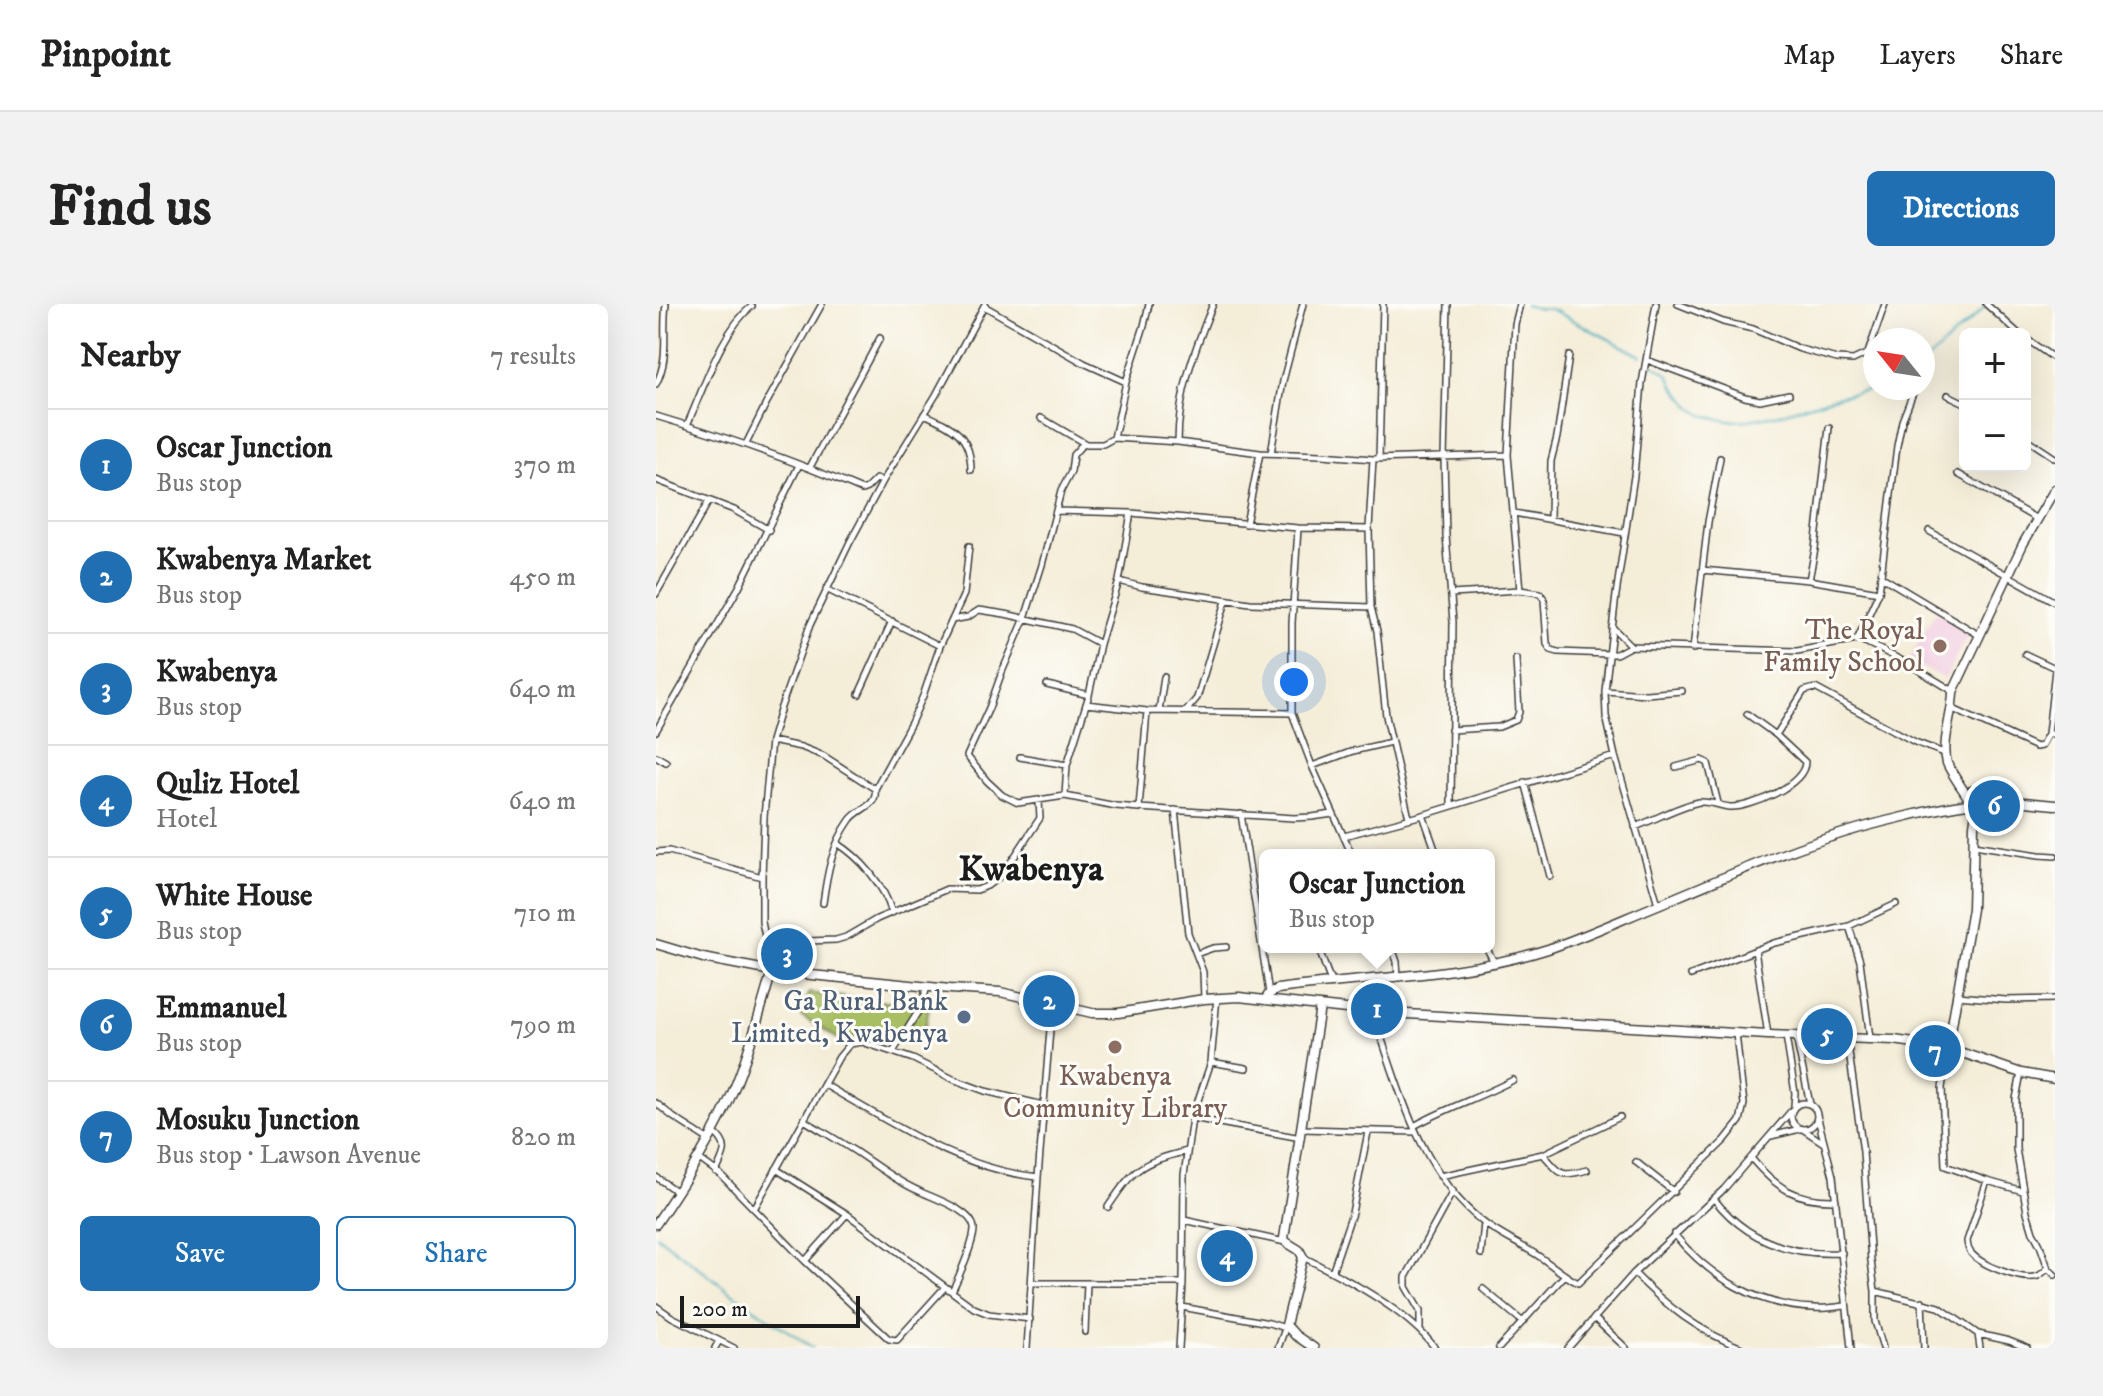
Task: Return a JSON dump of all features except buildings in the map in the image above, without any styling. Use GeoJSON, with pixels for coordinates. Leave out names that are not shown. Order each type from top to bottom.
{"type":"FeatureCollection","features":[{"type":"Feature","properties":{"kind":"main road"},"geometry":{"type":"LineString","coordinates":[[1948,1048],[1972,909],[1974,845],[1973,799],[1947,763],[1945,753],[1953,692],[2008,574],[2055,489]]}},
{"type":"Feature","properties":{"kind":"main road"},"geometry":{"type":"LineString","coordinates":[[1267,997],[1278,989],[1398,977],[1495,962],[1549,948],[1762,860],[1865,825],[1973,799],[2055,805]]}},
{"type":"Feature","properties":{"kind":"main road"},"geometry":{"type":"LineString","coordinates":[[656,944],[703,958],[772,971],[1006,993],[1083,1012],[1111,1014],[1217,997],[1267,997],[1320,1007],[1373,1012],[1736,1034],[1870,1038],[1948,1048],[2021,1073],[2055,1079]]}},
{"type":"Feature","properties":{"kind":"main road"},"geometry":{"type":"LineString","coordinates":[[656,1224],[711,1136],[740,1074],[772,971]]}},
{"type":"Feature","properties":{"kind":"main road"},"geometry":{"type":"LineString","coordinates":[[1314,1348],[1286,1326],[1303,1257],[1297,1248],[1286,1242],[1285,1230],[1320,1007]]}},
{"type":"Feature","properties":{"kind":"street"},"geometry":{"type":"LineString","coordinates":[[656,384],[664,368],[666,304]]}},
{"type":"Feature","properties":{"kind":"street"},"geometry":{"type":"LineString","coordinates":[[746,444],[822,304]]}},
{"type":"Feature","properties":{"kind":"street"},"geometry":{"type":"LineString","coordinates":[[1114,438],[1126,382],[1149,304]]}},
{"type":"Feature","properties":{"kind":"street"},"geometry":{"type":"LineString","coordinates":[[1178,442],[1179,410],[1185,384],[1213,304]]}},
{"type":"Feature","properties":{"kind":"street"},"geometry":{"type":"LineString","coordinates":[[1271,453],[1283,381],[1303,304]]}},
{"type":"Feature","properties":{"kind":"street"},"geometry":{"type":"LineString","coordinates":[[1383,304],[1376,459],[1369,529],[1371,607],[1377,631],[1382,692],[1391,742],[1409,818]]}},
{"type":"Feature","properties":{"kind":"street"},"geometry":{"type":"LineString","coordinates":[[1448,304],[1444,458],[1453,622],[1451,805]]}},
{"type":"Feature","properties":{"kind":"street"},"geometry":{"type":"LineString","coordinates":[[1520,304],[1515,324],[1508,455],[1520,590]]}},
{"type":"Feature","properties":{"kind":"street"},"geometry":{"type":"LineString","coordinates":[[1656,304],[1642,383],[1634,476],[1605,691],[1606,716],[1615,756],[1658,904]]}},
{"type":"Feature","properties":{"kind":"street"},"geometry":{"type":"LineString","coordinates":[[1678,304],[1723,322],[1753,329],[1800,349],[1847,360],[1868,353],[1885,304]]}},
{"type":"Feature","properties":{"kind":"street"},"geometry":{"type":"LineString","coordinates":[[1986,304],[2012,328]]}},
{"type":"Feature","properties":{"kind":"street"},"geometry":{"type":"LineString","coordinates":[[772,971],[762,922],[764,817],[771,741],[796,663],[826,589],[883,481],[984,305],[1084,363],[1126,382]]}},
{"type":"Feature","properties":{"kind":"street"},"geometry":{"type":"LineString","coordinates":[[687,425],[726,337],[752,306]]}},
{"type":"Feature","properties":{"kind":"street"},"geometry":{"type":"LineString","coordinates":[[810,467],[880,338]]}},
{"type":"Feature","properties":{"kind":"street"},"geometry":{"type":"LineString","coordinates":[[2031,342],[2055,359]]}},
{"type":"Feature","properties":{"kind":"street"},"geometry":{"type":"LineString","coordinates":[[1550,519],[1551,461],[1569,356]]}},
{"type":"Feature","properties":{"kind":"street"},"geometry":{"type":"LineString","coordinates":[[1647,360],[1745,397],[1760,400],[1789,394]]}},
{"type":"Feature","properties":{"kind":"street"},"geometry":{"type":"LineString","coordinates":[[1948,395],[1959,400]]}},
{"type":"Feature","properties":{"kind":"street"},"geometry":{"type":"LineString","coordinates":[[1857,640],[1879,592],[1900,433],[1910,400]]}},
{"type":"Feature","properties":{"kind":"street"},"geometry":{"type":"LineString","coordinates":[[924,414],[960,434],[969,448],[971,470]]}},
{"type":"Feature","properties":{"kind":"street"},"geometry":{"type":"LineString","coordinates":[[656,416],[746,444],[862,490],[876,479],[883,481]]}},
{"type":"Feature","properties":{"kind":"street"},"geometry":{"type":"LineString","coordinates":[[1041,418],[1086,444],[1103,444],[1114,438],[1178,442],[1260,453],[1376,459],[1508,455]]}},
{"type":"Feature","properties":{"kind":"street"},"geometry":{"type":"LineString","coordinates":[[1809,580],[1829,428]]}},
{"type":"Feature","properties":{"kind":"street"},"geometry":{"type":"LineString","coordinates":[[2031,442],[2055,458]]}},
{"type":"Feature","properties":{"kind":"street"},"geometry":{"type":"LineString","coordinates":[[1086,444],[1073,455],[1071,472],[1063,487],[1025,618],[967,756],[987,781],[1006,798],[1018,803],[1065,796],[1139,808],[1294,818],[1333,814]]}},
{"type":"Feature","properties":{"kind":"street"},"geometry":{"type":"LineString","coordinates":[[1246,524],[1260,453]]}},
{"type":"Feature","properties":{"kind":"street"},"geometry":{"type":"LineString","coordinates":[[1693,649],[1720,458]]}},
{"type":"Feature","properties":{"kind":"street"},"geometry":{"type":"LineString","coordinates":[[656,731],[739,587],[799,465]]}},
{"type":"Feature","properties":{"kind":"street"},"geometry":{"type":"LineString","coordinates":[[1958,474],[2037,519]]}},
{"type":"Feature","properties":{"kind":"street"},"geometry":{"type":"LineString","coordinates":[[656,480],[734,510],[769,530]]}},
{"type":"Feature","properties":{"kind":"street"},"geometry":{"type":"LineString","coordinates":[[656,594],[709,501]]}},
{"type":"Feature","properties":{"kind":"street"},"geometry":{"type":"LineString","coordinates":[[1056,511],[1131,513],[1298,528],[1369,529]]}},
{"type":"Feature","properties":{"kind":"street"},"geometry":{"type":"LineString","coordinates":[[1065,796],[1067,765],[1119,581],[1131,513]]}},
{"type":"Feature","properties":{"kind":"street"},"geometry":{"type":"LineString","coordinates":[[1514,513],[1624,533]]}},
{"type":"Feature","properties":{"kind":"street"},"geometry":{"type":"LineString","coordinates":[[1298,528],[1293,606],[1292,713],[1349,849]]}},
{"type":"Feature","properties":{"kind":"street"},"geometry":{"type":"LineString","coordinates":[[1929,531],[2055,602]]}},
{"type":"Feature","properties":{"kind":"street"},"geometry":{"type":"LineString","coordinates":[[823,903],[829,863],[837,843],[850,819],[872,802],[877,792],[875,789],[923,696],[966,586],[969,546]]}},
{"type":"Feature","properties":{"kind":"street"},"geometry":{"type":"LineString","coordinates":[[1702,570],[1809,580],[1879,592]]}},
{"type":"Feature","properties":{"kind":"street"},"geometry":{"type":"LineString","coordinates":[[1882,577],[1979,635]]}},
{"type":"Feature","properties":{"kind":"street"},"geometry":{"type":"LineString","coordinates":[[1119,581],[1226,601],[1371,607]]}},
{"type":"Feature","properties":{"kind":"street"},"geometry":{"type":"LineString","coordinates":[[826,589],[940,646]]}},
{"type":"Feature","properties":{"kind":"street"},"geometry":{"type":"LineString","coordinates":[[1451,594],[1520,590],[1540,593],[1543,596],[1547,644],[1551,650],[1563,653],[1616,654],[1631,646],[1797,651],[1857,640],[1907,663],[1953,692]]}},
{"type":"Feature","properties":{"kind":"street"},"geometry":{"type":"LineString","coordinates":[[1186,711],[1197,698],[1226,601]]}},
{"type":"Feature","properties":{"kind":"street"},"geometry":{"type":"LineString","coordinates":[[952,620],[982,610],[1072,629],[1100,644]]}},
{"type":"Feature","properties":{"kind":"street"},"geometry":{"type":"LineString","coordinates":[[859,694],[892,621]]}},
{"type":"Feature","properties":{"kind":"street"},"geometry":{"type":"LineString","coordinates":[[1612,627],[1631,646]]}},
{"type":"Feature","properties":{"kind":"street"},"geometry":{"type":"LineString","coordinates":[[1953,709],[2036,747],[2041,746],[2051,734],[2055,669],[2025,654]]}},
{"type":"Feature","properties":{"kind":"street"},"geometry":{"type":"LineString","coordinates":[[1451,730],[1499,727],[1516,720],[1519,712],[1516,659]]}},
{"type":"Feature","properties":{"kind":"street"},"geometry":{"type":"LineString","coordinates":[[1159,711],[1164,677]]}},
{"type":"Feature","properties":{"kind":"street"},"geometry":{"type":"LineString","coordinates":[[1047,685],[1089,695]]}},
{"type":"Feature","properties":{"kind":"street"},"geometry":{"type":"LineString","coordinates":[[1776,735],[1804,691],[1815,688],[1915,742],[1945,753]]}},
{"type":"Feature","properties":{"kind":"street"},"geometry":{"type":"LineString","coordinates":[[1605,691],[1646,694],[1682,691]]}},
{"type":"Feature","properties":{"kind":"street"},"geometry":{"type":"LineString","coordinates":[[1197,698],[1205,711]]}},
{"type":"Feature","properties":{"kind":"street"},"geometry":{"type":"LineString","coordinates":[[1086,704],[1147,711],[1292,713]]}},
{"type":"Feature","properties":{"kind":"street"},"geometry":{"type":"LineString","coordinates":[[1139,808],[1147,711]]}},
{"type":"Feature","properties":{"kind":"street"},"geometry":{"type":"LineString","coordinates":[[1635,827],[1698,803],[1718,803],[1728,807],[1745,805],[1785,788],[1800,775],[1805,762],[1747,714]]}},
{"type":"Feature","properties":{"kind":"street"},"geometry":{"type":"LineString","coordinates":[[771,741],[824,756],[875,789]]}},
{"type":"Feature","properties":{"kind":"street"},"geometry":{"type":"LineString","coordinates":[[1312,766],[1353,751],[1391,742]]}},
{"type":"Feature","properties":{"kind":"street"},"geometry":{"type":"LineString","coordinates":[[656,756],[666,762]]}},
{"type":"Feature","properties":{"kind":"street"},"geometry":{"type":"LineString","coordinates":[[1344,836],[1615,756]]}},
{"type":"Feature","properties":{"kind":"street"},"geometry":{"type":"LineString","coordinates":[[1020,757],[1067,765]]}},
{"type":"Feature","properties":{"kind":"street"},"geometry":{"type":"LineString","coordinates":[[1676,767],[1702,760],[1708,763],[1718,803]]}},
{"type":"Feature","properties":{"kind":"street"},"geometry":{"type":"LineString","coordinates":[[1525,782],[1550,876]]}},
{"type":"Feature","properties":{"kind":"street"},"geometry":{"type":"LineString","coordinates":[[768,952],[794,948],[807,941],[846,937],[947,889],[977,890],[991,884],[1003,874],[1040,818],[1039,801]]}},
{"type":"Feature","properties":{"kind":"street"},"geometry":{"type":"LineString","coordinates":[[1175,810],[1188,933],[1203,972],[1204,999]]}},
{"type":"Feature","properties":{"kind":"street"},"geometry":{"type":"LineString","coordinates":[[1241,814],[1259,941]]}},
{"type":"Feature","properties":{"kind":"street"},"geometry":{"type":"LineString","coordinates":[[1423,815],[1435,849]]}},
{"type":"Feature","properties":{"kind":"street"},"geometry":{"type":"LineString","coordinates":[[837,843],[857,857],[867,869],[889,902],[892,913]]}},
{"type":"Feature","properties":{"kind":"street"},"geometry":{"type":"LineString","coordinates":[[1974,845],[2055,856]]}},
{"type":"Feature","properties":{"kind":"street"},"geometry":{"type":"LineString","coordinates":[[656,852],[669,851],[762,877]]}},
{"type":"Feature","properties":{"kind":"street"},"geometry":{"type":"LineString","coordinates":[[1691,975],[1795,937],[1849,926],[1896,904]]}},
{"type":"Feature","properties":{"kind":"street"},"geometry":{"type":"LineString","coordinates":[[1849,926],[1860,961],[1870,1038]]}},
{"type":"Feature","properties":{"kind":"street"},"geometry":{"type":"LineString","coordinates":[[1196,954],[1226,947]]}},
{"type":"Feature","properties":{"kind":"street"},"geometry":{"type":"LineString","coordinates":[[1755,950],[1768,1035]]}},
{"type":"Feature","properties":{"kind":"street"},"geometry":{"type":"LineString","coordinates":[[1261,953],[1267,997]]}},
{"type":"Feature","properties":{"kind":"street"},"geometry":{"type":"LineString","coordinates":[[1320,953],[1331,982]]}},
{"type":"Feature","properties":{"kind":"street"},"geometry":{"type":"LineString","coordinates":[[1394,953],[1398,977]]}},
{"type":"Feature","properties":{"kind":"street"},"geometry":{"type":"LineString","coordinates":[[1490,953],[1495,962]]}},
{"type":"Feature","properties":{"kind":"street"},"geometry":{"type":"LineString","coordinates":[[893,1052],[921,1007],[927,987]]}},
{"type":"Feature","properties":{"kind":"street"},"geometry":{"type":"LineString","coordinates":[[1956,996],[2006,1000],[2055,999]]}},
{"type":"Feature","properties":{"kind":"street"},"geometry":{"type":"LineString","coordinates":[[1179,1348],[1184,1175],[1192,1118],[1211,1062],[1217,997]]}},
{"type":"Feature","properties":{"kind":"street"},"geometry":{"type":"LineString","coordinates":[[1027,1348],[1052,1005]]}},
{"type":"Feature","properties":{"kind":"street"},"geometry":{"type":"LineString","coordinates":[[1373,1012],[1415,1129],[1440,1176],[1484,1223],[1507,1240],[1539,1256],[1576,1283],[1580,1283],[1674,1192],[1740,1121],[1744,1104],[1736,1034]]}},
{"type":"Feature","properties":{"kind":"street"},"geometry":{"type":"LineString","coordinates":[[1786,1036],[1795,1093],[1791,1120],[1823,1142]]}},
{"type":"Feature","properties":{"kind":"street"},"geometry":{"type":"LineString","coordinates":[[1796,1037],[1810,1105],[1817,1115],[1831,1167],[1851,1348]]}},
{"type":"Feature","properties":{"kind":"street"},"geometry":{"type":"LineString","coordinates":[[1847,1038],[1862,1142],[1875,1321],[1883,1348]]}},
{"type":"Feature","properties":{"kind":"street"},"geometry":{"type":"LineString","coordinates":[[754,1209],[839,1057],[850,1044],[862,1042],[985,1091],[1043,1105]]}},
{"type":"Feature","properties":{"kind":"street"},"geometry":{"type":"LineString","coordinates":[[1948,1048],[1942,1088],[1945,1166],[2023,1191]]}},
{"type":"Feature","properties":{"kind":"street"},"geometry":{"type":"LineString","coordinates":[[1789,1052],[1799,1052]]}},
{"type":"Feature","properties":{"kind":"street"},"geometry":{"type":"LineString","coordinates":[[1211,1062],[1246,1068]]}},
{"type":"Feature","properties":{"kind":"street"},"geometry":{"type":"LineString","coordinates":[[2021,1073],[2016,1099],[2016,1149],[2033,1232],[2048,1268],[2054,1272]]}},
{"type":"Feature","properties":{"kind":"street"},"geometry":{"type":"LineString","coordinates":[[1192,1118],[1302,1134],[1415,1129],[1440,1112],[1513,1080]]}},
{"type":"Feature","properties":{"kind":"street"},"geometry":{"type":"LineString","coordinates":[[825,1085],[931,1145],[983,1166],[1038,1177]]}},
{"type":"Feature","properties":{"kind":"street"},"geometry":{"type":"LineString","coordinates":[[656,1103],[673,1117],[711,1136],[722,1138],[724,1155],[716,1172]]}},
{"type":"Feature","properties":{"kind":"street"},"geometry":{"type":"LineString","coordinates":[[1568,1348],[1634,1273],[1714,1199],[1782,1120],[1802,1103],[1810,1105]]}},
{"type":"Feature","properties":{"kind":"street"},"geometry":{"type":"LineString","coordinates":[[1770,1136],[1802,1129],[1815,1123],[1817,1115]]}},
{"type":"Feature","properties":{"kind":"street"},"geometry":{"type":"LineString","coordinates":[[1440,1176],[1543,1154],[1620,1117]]}},
{"type":"Feature","properties":{"kind":"street"},"geometry":{"type":"LineString","coordinates":[[804,1120],[885,1173],[966,1214],[974,1228],[973,1238],[952,1292]]}},
{"type":"Feature","properties":{"kind":"street"},"geometry":{"type":"LineString","coordinates":[[1332,1272],[1352,1213],[1368,1132]]}},
{"type":"Feature","properties":{"kind":"street"},"geometry":{"type":"LineString","coordinates":[[1108,1207],[1140,1167],[1187,1151]]}},
{"type":"Feature","properties":{"kind":"street"},"geometry":{"type":"LineString","coordinates":[[1543,1154],[1568,1176],[1587,1170]]}},
{"type":"Feature","properties":{"kind":"street"},"geometry":{"type":"LineString","coordinates":[[698,1158],[892,1340],[897,1340],[945,1287]]}},
{"type":"Feature","properties":{"kind":"street"},"geometry":{"type":"LineString","coordinates":[[1751,1158],[1768,1177],[1793,1194],[1814,1200],[1836,1200]]}},
{"type":"Feature","properties":{"kind":"street"},"geometry":{"type":"LineString","coordinates":[[1636,1162],[1674,1192]]}},
{"type":"Feature","properties":{"kind":"street"},"geometry":{"type":"LineString","coordinates":[[776,1169],[847,1214],[981,1312],[1030,1319]]}},
{"type":"Feature","properties":{"kind":"street"},"geometry":{"type":"LineString","coordinates":[[656,1177],[677,1192]]}},
{"type":"Feature","properties":{"kind":"street"},"geometry":{"type":"LineString","coordinates":[[1987,1181],[1967,1241],[1972,1254],[1993,1268],[2018,1275],[2039,1276],[2048,1268]]}},
{"type":"Feature","properties":{"kind":"street"},"geometry":{"type":"LineString","coordinates":[[1420,1330],[1420,1311],[1406,1287],[1406,1277],[1453,1191]]}},
{"type":"Feature","properties":{"kind":"street"},"geometry":{"type":"LineString","coordinates":[[1714,1199],[1751,1234],[1772,1244],[1806,1252],[1842,1253]]}},
{"type":"Feature","properties":{"kind":"street"},"geometry":{"type":"LineString","coordinates":[[805,1261],[847,1214]]}},
{"type":"Feature","properties":{"kind":"street"},"geometry":{"type":"LineString","coordinates":[[1184,1220],[1286,1242]]}},
{"type":"Feature","properties":{"kind":"street"},"geometry":{"type":"LineString","coordinates":[[1481,1254],[1484,1223]]}},
{"type":"Feature","properties":{"kind":"street"},"geometry":{"type":"LineString","coordinates":[[1674,1234],[1706,1268],[1741,1289],[1765,1299],[1796,1306],[1846,1306]]}},
{"type":"Feature","properties":{"kind":"street"},"geometry":{"type":"LineString","coordinates":[[1303,1257],[1378,1299],[1420,1330],[1435,1348]]}},
{"type":"Feature","properties":{"kind":"street"},"geometry":{"type":"LineString","coordinates":[[1634,1273],[1692,1324],[1742,1348]]}},
{"type":"Feature","properties":{"kind":"street"},"geometry":{"type":"LineString","coordinates":[[1499,1348],[1565,1275]]}},
{"type":"Feature","properties":{"kind":"street"},"geometry":{"type":"LineString","coordinates":[[1032,1283],[1183,1283]]}},
{"type":"Feature","properties":{"kind":"street"},"geometry":{"type":"LineString","coordinates":[[1085,1332],[1087,1283]]}},
{"type":"Feature","properties":{"kind":"street"},"geometry":{"type":"LineString","coordinates":[[1483,1289],[1523,1322]]}},
{"type":"Feature","properties":{"kind":"street"},"geometry":{"type":"LineString","coordinates":[[1875,1291],[1939,1307],[1978,1334],[2027,1348]]}},
{"type":"Feature","properties":{"kind":"street"},"geometry":{"type":"LineString","coordinates":[[1922,1301],[1924,1348]]}},
{"type":"Feature","properties":{"kind":"street"},"geometry":{"type":"LineString","coordinates":[[656,1306],[734,1348]]}},
{"type":"Feature","properties":{"kind":"street"},"geometry":{"type":"LineString","coordinates":[[1182,1307],[1286,1326],[1278,1348]]}},
{"type":"Feature","properties":{"kind":"street"},"geometry":{"type":"LineString","coordinates":[[1594,1318],[1626,1348]]}},
{"type":"Feature","properties":{"kind":"street"},"geometry":{"type":"LineString","coordinates":[[1978,1334],[1980,1348]]}},
{"type":"Feature","properties":{"kind":"street"},"geometry":{"type":"LineString","coordinates":[[715,1348],[719,1341]]}},
{"type":"Feature","properties":{"kind":"shaded area","name":"The Royal Family School"},"geometry":{"type":"Polygon","coordinates":[[[1935,612],[1970,631],[1945,679],[1909,660],[1935,612]]]}},
{"type":"Feature","properties":{"kind":"green space"},"geometry":{"type":"Polygon","coordinates":[[[809,993],[929,1007],[925,1029],[903,1033],[894,1044],[860,1036],[841,1041],[800,1015],[809,993]]]}},
{"type":"Feature","properties":{"kind":"waterway"},"geometry":{"type":"LineString","coordinates":[[1525,305],[1555,311],[1641,356]]}},
{"type":"Feature","properties":{"kind":"waterway"},"geometry":{"type":"LineString","coordinates":[[1935,353],[1987,305]]}},
{"type":"Feature","properties":{"kind":"waterway"},"geometry":{"type":"LineString","coordinates":[[1653,365],[1668,374],[1692,408],[1703,415],[1728,421],[1776,415],[1863,391]]}},
{"type":"Feature","properties":{"kind":"waterway"},"geometry":{"type":"LineString","coordinates":[[656,1235],[730,1292],[813,1348]]}},
{"type":"Feature","properties":{"kind":"place","name":"The Royal Family School"},"geometry":{"type":"Point","coordinates":[1940,646]}},
{"type":"Feature","properties":{"kind":"place","name":"Emmanuel"},"geometry":{"type":"Point","coordinates":[1994,806]}},
{"type":"Feature","properties":{"kind":"place","name":"Kwabenya"},"geometry":{"type":"Point","coordinates":[787,954]}},
{"type":"Feature","properties":{"kind":"place","name":"Kwabenya Market"},"geometry":{"type":"Point","coordinates":[1049,1001]}},
{"type":"Feature","properties":{"kind":"place","name":"Oscar Junction"},"geometry":{"type":"Point","coordinates":[1377,1009]}},
{"type":"Feature","properties":{"kind":"place","name":"Ga Rural Bank Limited, Kwabenya"},"geometry":{"type":"Point","coordinates":[964,1017]}},
{"type":"Feature","properties":{"kind":"place","name":"White House"},"geometry":{"type":"Point","coordinates":[1827,1034]}},
{"type":"Feature","properties":{"kind":"place","name":"Kwabenya Community Library"},"geometry":{"type":"Point","coordinates":[1115,1047]}},
{"type":"Feature","properties":{"kind":"place","name":"Mosuku Junction"},"geometry":{"type":"Point","coordinates":[1935,1051]}},
{"type":"Feature","properties":{"kind":"place","name":"Quliz Hotel"},"geometry":{"type":"Point","coordinates":[1227,1256]}},
{"type":"Feature","properties":{"kind":"district","name":"Kwabenya"},"geometry":{"type":"Point","coordinates":[1031,869]}}]}
